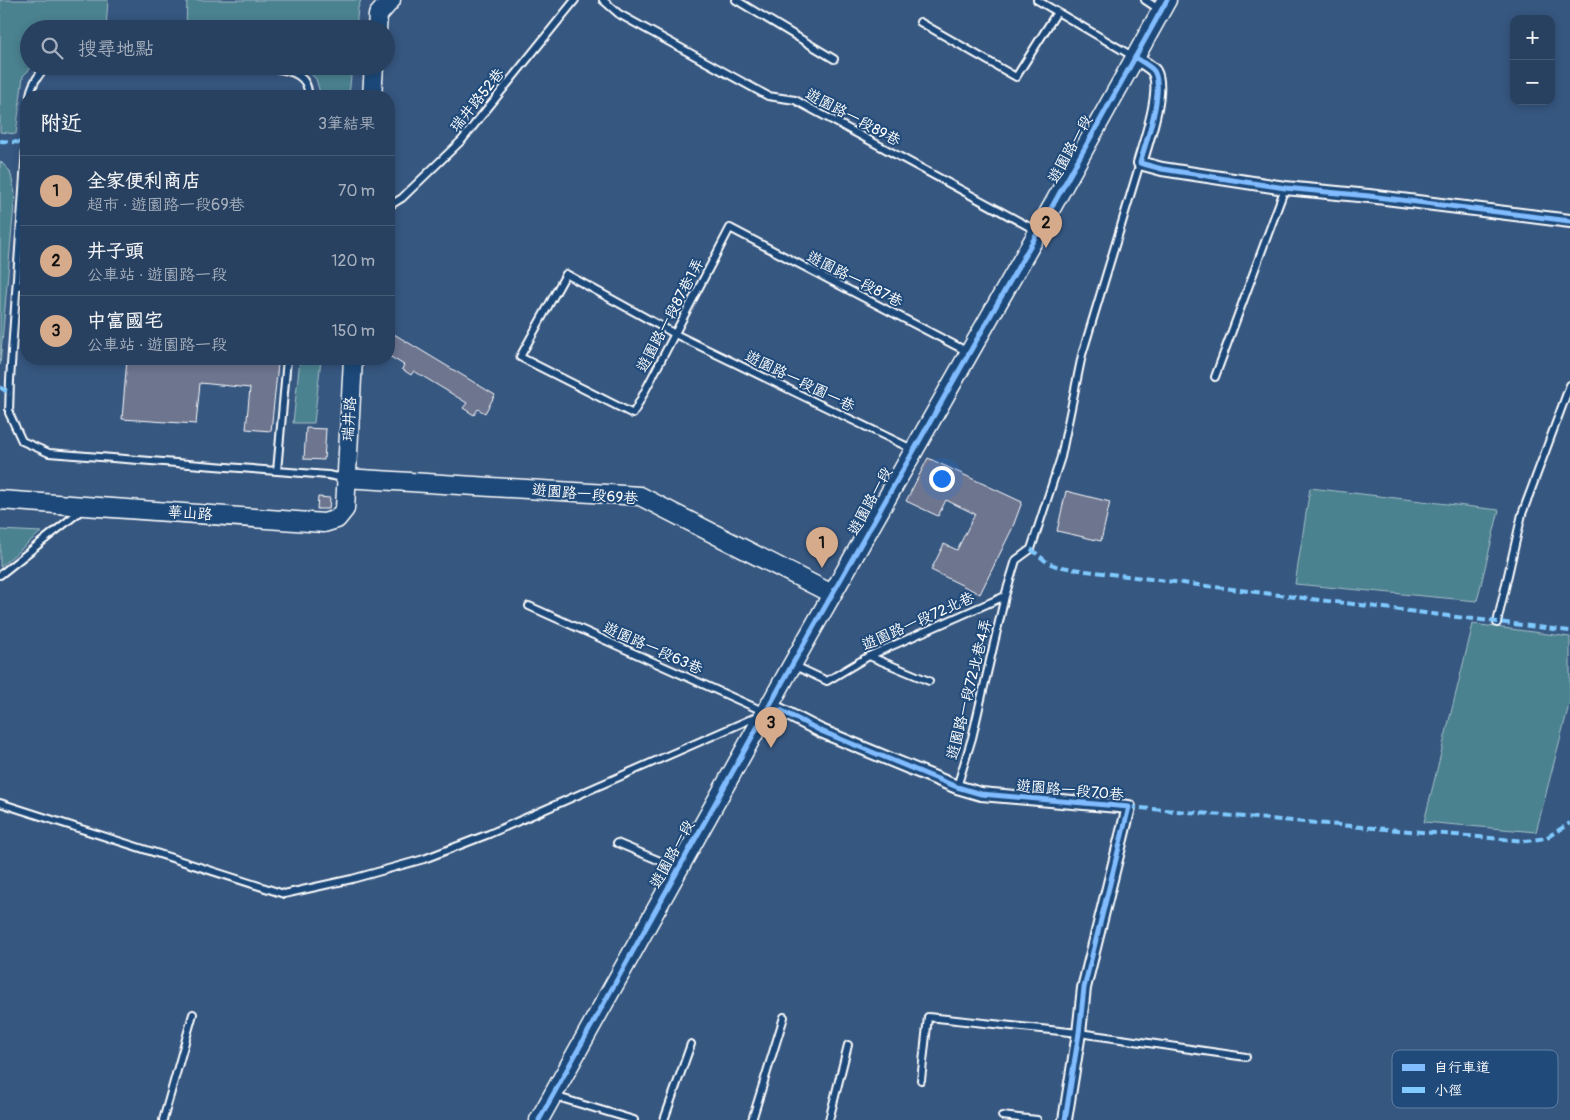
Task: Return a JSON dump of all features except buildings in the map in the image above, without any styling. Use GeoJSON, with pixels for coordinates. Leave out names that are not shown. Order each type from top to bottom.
{"type":"FeatureCollection","features":[{"type":"Feature","properties":{"kind":"street"},"geometry":{"type":"LineString","coordinates":[[378,20],[378,16],[391,0]]}},
{"type":"Feature","properties":{"kind":"street","name":"遊園路一段"},"geometry":{"type":"LineString","coordinates":[[539,1120],[792,665],[1038,232],[1164,5]]}},
{"type":"Feature","properties":{"kind":"street"},"geometry":{"type":"LineString","coordinates":[[1135,57],[1154,71],[1158,86],[1157,98],[1140,163],[1162,170],[1285,188],[1370,196],[1570,221]]}},
{"type":"Feature","properties":{"kind":"street"},"geometry":{"type":"LineString","coordinates":[[372,90],[373,75]]}},
{"type":"Feature","properties":{"kind":"street","name":"瑞井路"},"geometry":{"type":"LineString","coordinates":[[345,478],[353,365]]}},
{"type":"Feature","properties":{"kind":"street","name":"華山路"},"geometry":{"type":"LineString","coordinates":[[0,500],[324,523],[337,519],[344,509],[345,478]]}},
{"type":"Feature","properties":{"kind":"street","name":"遊園路一段69巷"},"geometry":{"type":"LineString","coordinates":[[345,478],[640,496],[832,594]]}},
{"type":"Feature","properties":{"kind":"street","name":"遊園路一段70巷"},"geometry":{"type":"LineString","coordinates":[[766,712],[780,710],[820,731],[957,787],[981,794],[1129,807],[1084,988],[1065,1120]]}},
{"type":"Feature","properties":{"kind":"lane","name":"瑞井路52巷"},"geometry":{"type":"LineString","coordinates":[[395,202],[402,198],[462,140],[575,0]]}},
{"type":"Feature","properties":{"kind":"lane","name":"遊園路一段89巷"},"geometry":{"type":"LineString","coordinates":[[603,0],[619,14],[768,96],[795,100],[1038,232]]}},
{"type":"Feature","properties":{"kind":"lane"},"geometry":{"type":"LineString","coordinates":[[736,0],[834,59]]}},
{"type":"Feature","properties":{"kind":"lane"},"geometry":{"type":"LineString","coordinates":[[1037,0],[1135,57]]}},
{"type":"Feature","properties":{"kind":"lane"},"geometry":{"type":"LineString","coordinates":[[1145,0],[1164,5]]}},
{"type":"Feature","properties":{"kind":"lane"},"geometry":{"type":"LineString","coordinates":[[920,22],[1016,77],[1057,12]]}},
{"type":"Feature","properties":{"kind":"lane"},"geometry":{"type":"LineString","coordinates":[[31,90],[38,75]]}},
{"type":"Feature","properties":{"kind":"lane"},"geometry":{"type":"LineString","coordinates":[[300,75],[308,90]]}},
{"type":"Feature","properties":{"kind":"lane"},"geometry":{"type":"LineString","coordinates":[[1005,596],[1016,560],[1031,549],[1062,457],[1082,355],[1140,163]]}},
{"type":"Feature","properties":{"kind":"lane"},"geometry":{"type":"LineString","coordinates":[[1215,377],[1285,188]]}},
{"type":"Feature","properties":{"kind":"lane","name":"遊園路一段87巷1弄"},"geometry":{"type":"LineString","coordinates":[[633,414],[730,228]]}},
{"type":"Feature","properties":{"kind":"lane","name":"遊園路一段87巷"},"geometry":{"type":"LineString","coordinates":[[730,228],[969,352]]}},
{"type":"Feature","properties":{"kind":"lane"},"geometry":{"type":"LineString","coordinates":[[20,239],[9,414],[22,442],[49,453],[328,475],[345,478]]}},
{"type":"Feature","properties":{"kind":"lane","name":"遊園路一段園一巷"},"geometry":{"type":"LineString","coordinates":[[633,414],[520,357],[566,274],[675,334],[913,450]]}},
{"type":"Feature","properties":{"kind":"lane"},"geometry":{"type":"LineString","coordinates":[[277,471],[286,365]]}},
{"type":"Feature","properties":{"kind":"lane"},"geometry":{"type":"LineString","coordinates":[[1497,623],[1522,514],[1570,384]]}},
{"type":"Feature","properties":{"kind":"lane"},"geometry":{"type":"LineString","coordinates":[[0,576],[87,506]]}},
{"type":"Feature","properties":{"kind":"lane","name":"遊園路一段72北巷"},"geometry":{"type":"LineString","coordinates":[[792,665],[827,681],[869,656],[1005,596]]}},
{"type":"Feature","properties":{"kind":"lane","name":"遊園路一段72北巷4弄"},"geometry":{"type":"LineString","coordinates":[[957,787],[972,738],[1005,596]]}},
{"type":"Feature","properties":{"kind":"lane","name":"遊園路一段63巷"},"geometry":{"type":"LineString","coordinates":[[529,606],[766,712]]}},
{"type":"Feature","properties":{"kind":"lane"},"geometry":{"type":"LineString","coordinates":[[869,656],[929,681]]}},
{"type":"Feature","properties":{"kind":"lane"},"geometry":{"type":"LineString","coordinates":[[0,803],[284,894],[352,879],[424,859],[489,834],[766,712]]}},
{"type":"Feature","properties":{"kind":"lane"},"geometry":{"type":"LineString","coordinates":[[618,843],[678,869]]}},
{"type":"Feature","properties":{"kind":"lane"},"geometry":{"type":"LineString","coordinates":[[163,1120],[193,1014]]}},
{"type":"Feature","properties":{"kind":"lane"},"geometry":{"type":"LineString","coordinates":[[752,1120],[784,1017]]}},
{"type":"Feature","properties":{"kind":"lane"},"geometry":{"type":"LineString","coordinates":[[921,1080],[928,1017],[1079,1033],[1246,1057]]}},
{"type":"Feature","properties":{"kind":"lane"},"geometry":{"type":"LineString","coordinates":[[664,1120],[691,1044]]}},
{"type":"Feature","properties":{"kind":"lane"},"geometry":{"type":"LineString","coordinates":[[829,1120],[848,1045]]}},
{"type":"Feature","properties":{"kind":"lane"},"geometry":{"type":"LineString","coordinates":[[554,1096],[634,1120]]}},
{"type":"Feature","properties":{"kind":"lane"},"geometry":{"type":"LineString","coordinates":[[1002,1116],[1038,1120]]}},
{"type":"Feature","properties":{"kind":"green space"},"geometry":{"type":"Polygon","coordinates":[[[0,0],[108,0],[107,20],[20,20],[20,75],[24,75],[20,90],[16,134],[0,132],[0,0]]]}},
{"type":"Feature","properties":{"kind":"green space"},"geometry":{"type":"Polygon","coordinates":[[[187,0],[361,0],[357,20],[186,20],[187,0]]]}},
{"type":"Feature","properties":{"kind":"green space"},"geometry":{"type":"Polygon","coordinates":[[[312,75],[351,75],[350,90],[319,90],[316,79],[312,75]]]}},
{"type":"Feature","properties":{"kind":"green space"},"geometry":{"type":"Polygon","coordinates":[[[0,161],[10,171],[15,193],[0,365],[0,161]]]}},
{"type":"Feature","properties":{"kind":"green space"},"geometry":{"type":"Polygon","coordinates":[[[299,365],[320,365],[314,423],[293,423],[299,365]]]}},
{"type":"Feature","properties":{"kind":"green space"},"geometry":{"type":"Polygon","coordinates":[[[1310,488],[1499,510],[1477,601],[1295,584],[1310,488]]]}},
{"type":"Feature","properties":{"kind":"green space"},"geometry":{"type":"Polygon","coordinates":[[[0,530],[41,532],[0,567],[0,530]]]}},
{"type":"Feature","properties":{"kind":"green space"},"geometry":{"type":"Polygon","coordinates":[[[1473,624],[1570,637],[1570,701],[1536,832],[1424,822],[1473,624]]]}},
{"type":"Feature","properties":{"kind":"marked path"},"geometry":{"type":"LineString","coordinates":[[0,141],[20,143]]}},
{"type":"Feature","properties":{"kind":"marked path"},"geometry":{"type":"LineString","coordinates":[[0,387],[10,394]]}},
{"type":"Feature","properties":{"kind":"marked path"},"geometry":{"type":"LineString","coordinates":[[1031,549],[1048,563],[1086,571],[1570,631]]}},
{"type":"Feature","properties":{"kind":"marked path"},"geometry":{"type":"LineString","coordinates":[[1129,807],[1526,841],[1546,838],[1570,823]]}},
{"type":"Feature","properties":{"kind":"cycle path"},"geometry":{"type":"LineString","coordinates":[[539,1120],[792,665],[1038,232],[1167,0]]}},
{"type":"Feature","properties":{"kind":"cycle path"},"geometry":{"type":"LineString","coordinates":[[1135,57],[1152,69],[1157,79],[1156,102],[1140,163],[1162,169],[1285,188],[1369,196],[1570,221]]}},
{"type":"Feature","properties":{"kind":"cycle path"},"geometry":{"type":"LineString","coordinates":[[766,712],[780,710],[821,731],[957,787],[981,794],[1129,807],[1084,988],[1065,1120]]}},
{"type":"Feature","properties":{"kind":"place","name":"井子頭"},"geometry":{"type":"Point","coordinates":[1046,248]}},
{"type":"Feature","properties":{"kind":"place","name":"全家便利商店"},"geometry":{"type":"Point","coordinates":[822,568]}},
{"type":"Feature","properties":{"kind":"place","name":"中富國宅"},"geometry":{"type":"Point","coordinates":[771,748]}}]}
